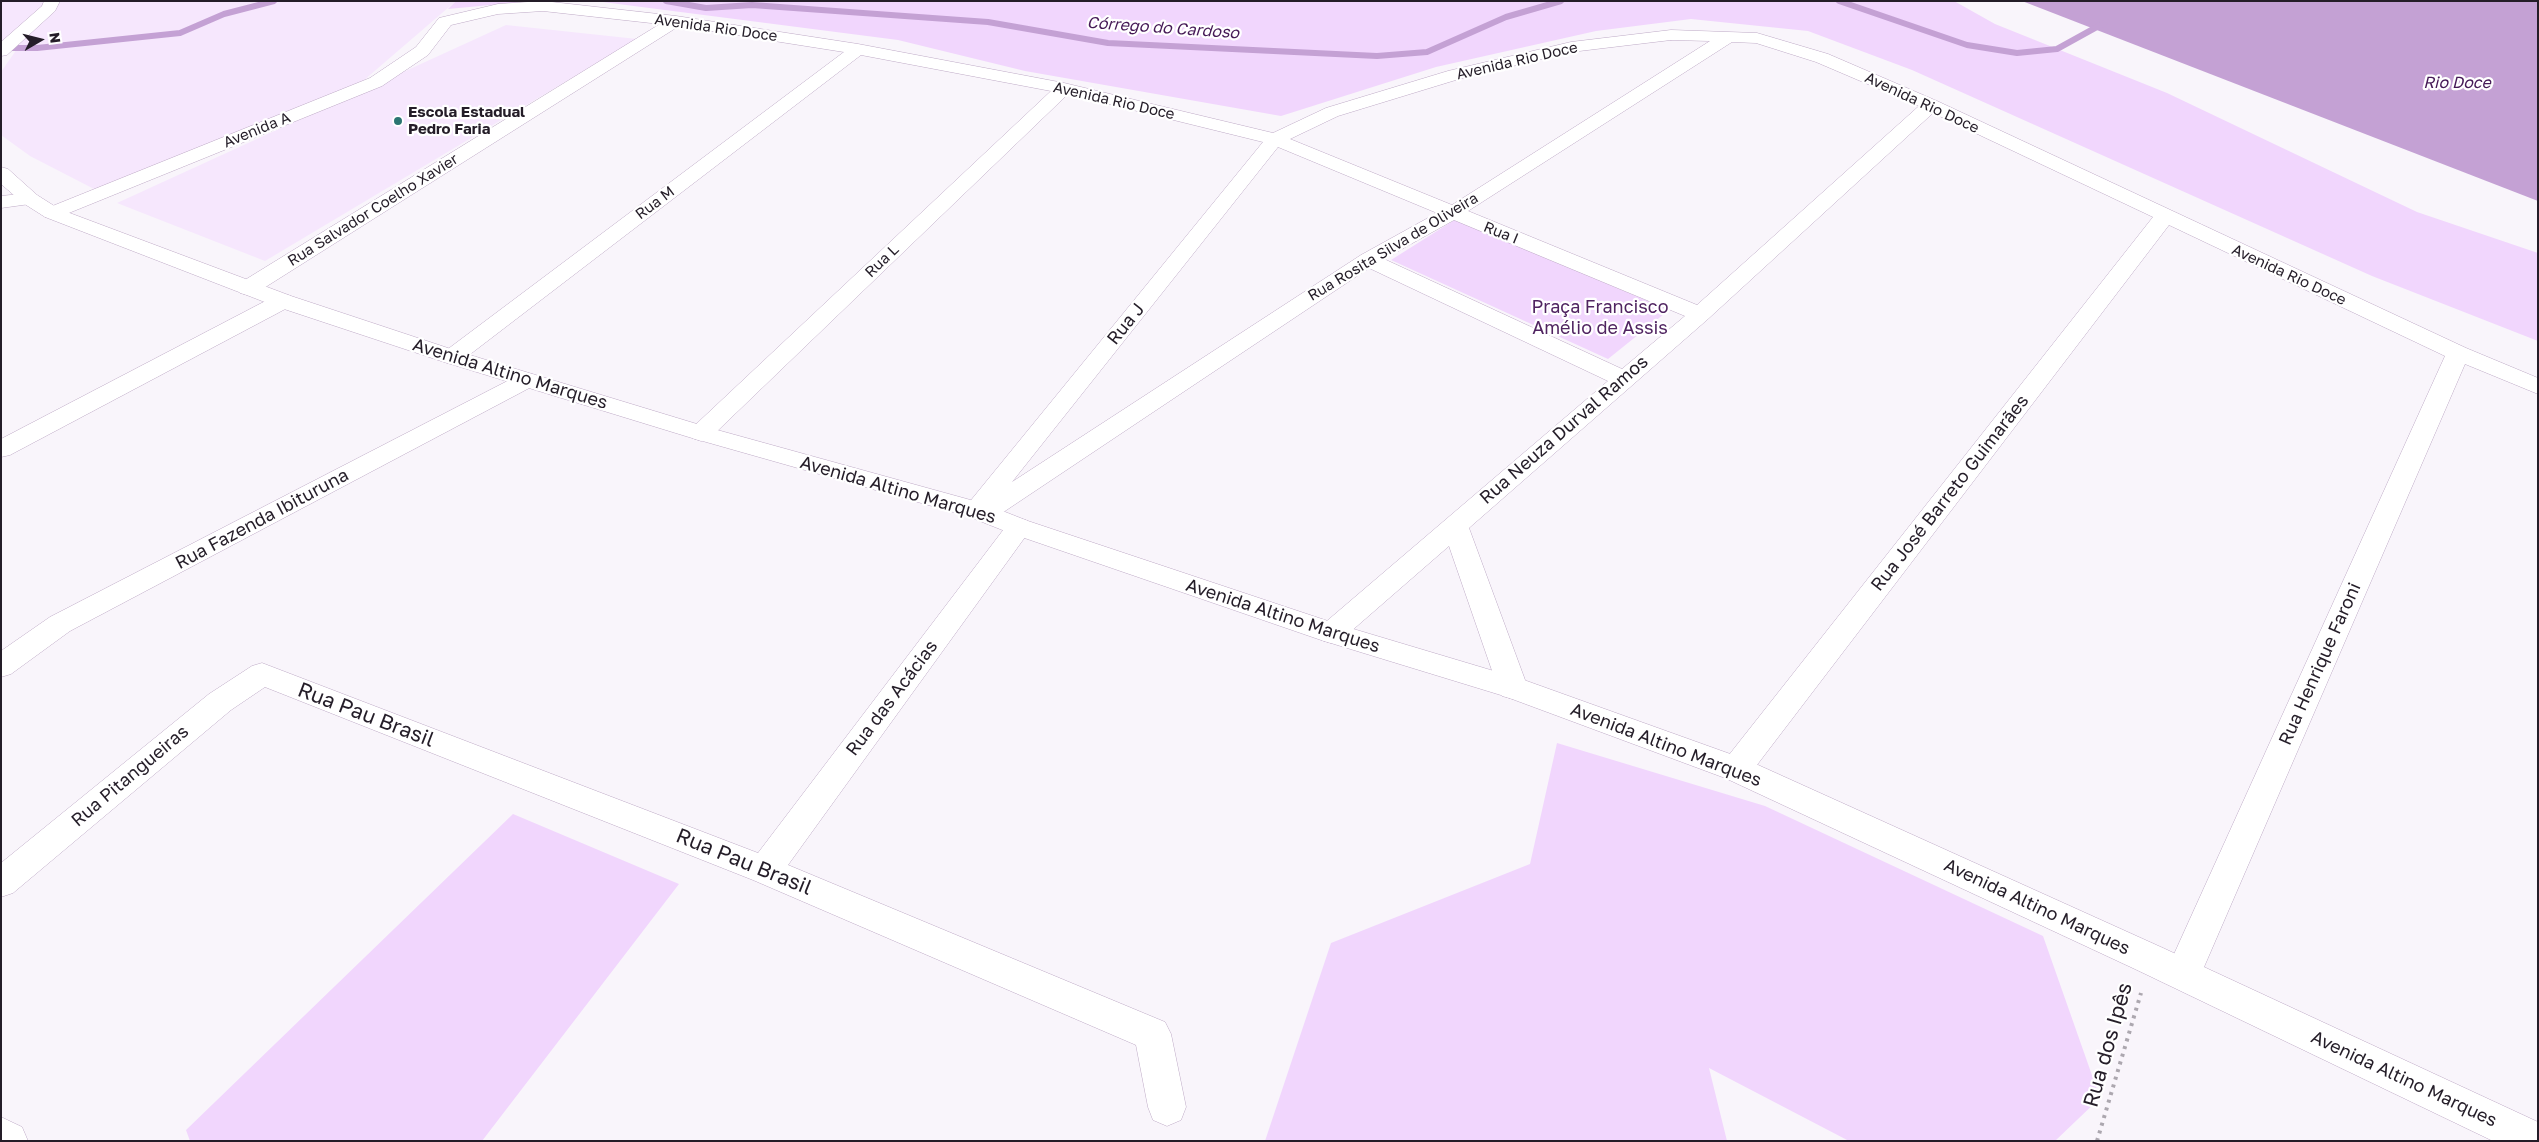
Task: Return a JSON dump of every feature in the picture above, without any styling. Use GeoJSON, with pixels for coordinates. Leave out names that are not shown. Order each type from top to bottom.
{"type":"FeatureCollection","features":[{"type":"Feature","properties":{"kind":"street"},"geometry":{"type":"LineString","coordinates":[[7,46],[49,8],[52,1]]}},
{"type":"Feature","properties":{"kind":"street","name":"Avenida Rio Doce"},"geometry":{"type":"LineString","coordinates":[[445,21],[498,9],[543,6],[676,22],[858,49],[1064,88],[1275,138],[1332,112],[1454,75],[1571,47],[1671,36],[1757,38],[1822,58],[1931,106],[2164,217],[2458,353],[2538,387]]}},
{"type":"Feature","properties":{"kind":"street","name":"Avenida A"},"geometry":{"type":"LineString","coordinates":[[41,206],[376,82],[422,52],[445,21]]}},
{"type":"Feature","properties":{"kind":"street","name":"Rua Salvador Coelho Xavier"},"geometry":{"type":"LineString","coordinates":[[248,288],[676,22]]}},
{"type":"Feature","properties":{"kind":"street","name":"Rua Rosita Silva de Oliveira"},"geometry":{"type":"LineString","coordinates":[[980,511],[1368,259],[1452,213],[1730,36]]}},
{"type":"Feature","properties":{"kind":"street","name":"Rua M"},"geometry":{"type":"LineString","coordinates":[[452,357],[858,49]]}},
{"type":"Feature","properties":{"kind":"street","name":"Rua L"},"geometry":{"type":"LineString","coordinates":[[701,433],[1064,88]]}},
{"type":"Feature","properties":{"kind":"street","name":"Rua Neuza Durval Ramos"},"geometry":{"type":"LineString","coordinates":[[1330,633],[1700,314],[1931,106]]}},
{"type":"Feature","properties":{"kind":"street","name":"Rua I"},"geometry":{"type":"LineString","coordinates":[[1275,138],[1452,213],[1700,314]]}},
{"type":"Feature","properties":{"kind":"street","name":"Rua J"},"geometry":{"type":"LineString","coordinates":[[980,511],[1275,138]]}},
{"type":"Feature","properties":{"kind":"street","name":"Avenida Altino Marques"},"geometry":{"type":"LineString","coordinates":[[1,173],[41,206],[283,301],[452,357],[701,433],[980,511],[1019,527],[1330,633],[1513,688],[1736,769],[2150,959],[2536,1141]]}},
{"type":"Feature","properties":{"kind":"street"},"geometry":{"type":"LineString","coordinates":[[1,202],[41,206]]}},
{"type":"Feature","properties":{"kind":"street","name":"Rua José Barreto Guimarães"},"geometry":{"type":"LineString","coordinates":[[1736,769],[2164,217]]}},
{"type":"Feature","properties":{"kind":"street"},"geometry":{"type":"LineString","coordinates":[[1368,259],[1624,379]]}},
{"type":"Feature","properties":{"kind":"street"},"geometry":{"type":"LineString","coordinates":[[1,449],[283,301]]}},
{"type":"Feature","properties":{"kind":"street","name":"Rua Henrique Faroni"},"geometry":{"type":"LineString","coordinates":[[2182,974],[2458,353]]}},
{"type":"Feature","properties":{"kind":"street","name":"Rua Fazenda Ibituruna"},"geometry":{"type":"LineString","coordinates":[[1,666],[60,624],[527,380]]}},
{"type":"Feature","properties":{"kind":"street"},"geometry":{"type":"LineString","coordinates":[[1455,525],[1513,688]]}},
{"type":"Feature","properties":{"kind":"street","name":"Rua das Acácias"},"geometry":{"type":"LineString","coordinates":[[765,870],[1019,527]]}},
{"type":"Feature","properties":{"kind":"street","name":"Rua Pau Brasil"},"geometry":{"type":"LineString","coordinates":[[262,674],[765,870],[1152,1034],[1167,1107]]}},
{"type":"Feature","properties":{"kind":"street","name":"Rua Pitangueiras"},"geometry":{"type":"LineString","coordinates":[[1,883],[220,702],[262,674]]}},
{"type":"Feature","properties":{"kind":"street"},"geometry":{"type":"LineString","coordinates":[[1,1136],[8,1141]]}},
{"type":"Feature","properties":{"kind":"path","name":"Rua dos Ipês"},"geometry":{"type":"LineString","coordinates":[[2097,1141],[2150,959]]}},
{"type":"Feature","properties":{"kind":"shaded area"},"geometry":{"type":"Polygon","coordinates":[[[1,1],[456,1],[363,81],[96,190],[30,156],[1,135],[1,72],[19,46],[1,45],[1,1]]]}},
{"type":"Feature","properties":{"kind":"shaded area","name":"Escola Estadual Pedro Faria"},"geometry":{"type":"Polygon","coordinates":[[[506,25],[637,39],[265,261],[117,203],[506,25]]]}},
{"type":"Feature","properties":{"kind":"green space"},"geometry":{"type":"Polygon","coordinates":[[[456,1],[533,1],[448,9],[456,1]]]}},
{"type":"Feature","properties":{"kind":"green space"},"geometry":{"type":"Polygon","coordinates":[[[595,1],[1954,1],[1995,24],[2167,93],[2417,212],[2538,253],[2538,341],[2372,276],[1912,70],[1808,31],[1691,19],[1596,31],[1436,67],[1281,116],[1025,71],[898,40],[595,1]]]}},
{"type":"Feature","properties":{"kind":"green space","name":"Praça Francisco Amélio de Assis"},"geometry":{"type":"Polygon","coordinates":[[[1456,219],[1669,310],[1608,359],[1391,260],[1456,219]]]}},
{"type":"Feature","properties":{"kind":"green space"},"geometry":{"type":"Polygon","coordinates":[[[1557,743],[1765,806],[2043,936],[2100,1098],[2055,1141],[1849,1141],[1709,1068],[1727,1141],[1265,1141],[1331,943],[1530,864],[1557,743]]]}},
{"type":"Feature","properties":{"kind":"green space"},"geometry":{"type":"Polygon","coordinates":[[[513,814],[679,884],[482,1141],[190,1141],[186,1130],[513,814]]]}},
{"type":"Feature","properties":{"kind":"water","name":"Rio Doce"},"geometry":{"type":"Polygon","coordinates":[[[2022,1],[2538,1],[2538,201],[2022,1]]]}},
{"type":"Feature","properties":{"kind":"waterway","name":"Córrego do Cardoso"},"geometry":{"type":"LineString","coordinates":[[2,48],[37,48],[180,33],[224,14],[274,1]]}},
{"type":"Feature","properties":{"kind":"waterway","name":"Córrego do Cardoso"},"geometry":{"type":"LineString","coordinates":[[666,1],[706,8],[752,5],[988,22],[1108,43],[1377,56],[1427,52],[1506,17],[1561,1]]}},
{"type":"Feature","properties":{"kind":"waterway","name":"Córrego do Cardoso"},"geometry":{"type":"LineString","coordinates":[[1839,1],[1967,45],[2017,53],[2057,49],[2104,23]]}},
{"type":"Feature","properties":{"kind":"place","name":"Escola Estadual Pedro Faria"},"geometry":{"type":"Point","coordinates":[398,121]}}]}
